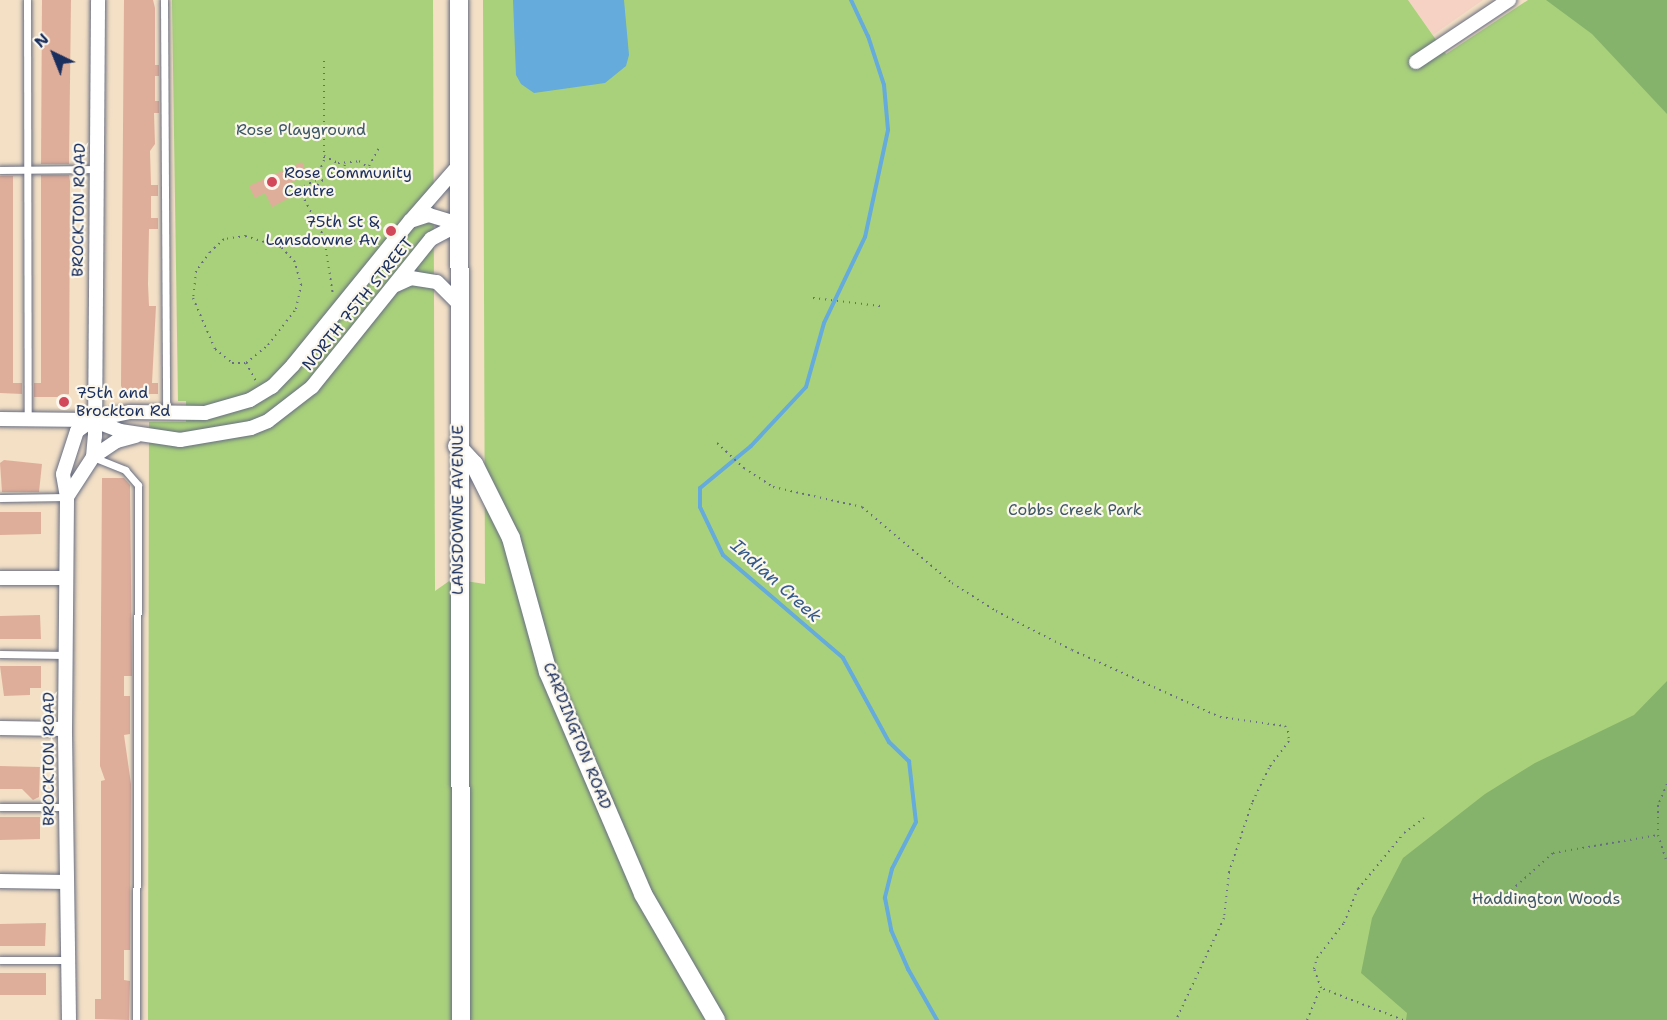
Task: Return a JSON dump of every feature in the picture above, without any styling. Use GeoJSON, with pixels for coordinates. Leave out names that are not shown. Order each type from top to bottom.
{"type":"FeatureCollection","features":[{"type":"Feature","properties":{"kind":"main road","name":"LANSDOWNE AVENUE"},"geometry":{"type":"LineString","coordinates":[[459,0],[457,446],[461,1020]]}},
{"type":"Feature","properties":{"kind":"main road","name":"CARDINGTON ROAD"},"geometry":{"type":"LineString","coordinates":[[457,446],[474,464],[511,538],[548,672],[639,884],[716,1020]]}},
{"type":"Feature","properties":{"kind":"street","name":"BROCKTON ROAD"},"geometry":{"type":"LineString","coordinates":[[93,457],[98,0]]}},
{"type":"Feature","properties":{"kind":"street"},"geometry":{"type":"LineString","coordinates":[[1416,62],[1509,0]]}},
{"type":"Feature","properties":{"kind":"street"},"geometry":{"type":"LineString","coordinates":[[410,221],[459,165]]}},
{"type":"Feature","properties":{"kind":"street","name":"NORTH 75TH STREET"},"geometry":{"type":"LineString","coordinates":[[0,419],[92,420],[130,412],[166,414],[226,409],[262,393],[293,365],[410,221],[429,215],[459,224]]}},
{"type":"Feature","properties":{"kind":"street","name":"NORTH 75TH STREET"},"geometry":{"type":"LineString","coordinates":[[92,420],[140,434],[180,440],[251,428],[268,421],[312,387],[431,239],[459,224]]}},
{"type":"Feature","properties":{"kind":"street"},"geometry":{"type":"LineString","coordinates":[[391,287],[411,278],[424,278],[437,282],[457,302]]}},
{"type":"Feature","properties":{"kind":"street","name":"BROCKTON ROAD"},"geometry":{"type":"LineString","coordinates":[[69,1020],[65,729],[67,497],[63,474],[76,431],[92,420]]}},
{"type":"Feature","properties":{"kind":"street"},"geometry":{"type":"LineString","coordinates":[[67,497],[93,457],[117,441],[140,434]]}},
{"type":"Feature","properties":{"kind":"street"},"geometry":{"type":"LineString","coordinates":[[0,578],[66,578]]}},
{"type":"Feature","properties":{"kind":"street"},"geometry":{"type":"LineString","coordinates":[[0,728],[65,729]]}},
{"type":"Feature","properties":{"kind":"street"},"geometry":{"type":"LineString","coordinates":[[0,881],[66,882]]}},
{"type":"Feature","properties":{"kind":"lane"},"geometry":{"type":"LineString","coordinates":[[27,0],[28,419]]}},
{"type":"Feature","properties":{"kind":"lane"},"geometry":{"type":"LineString","coordinates":[[164,0],[166,414]]}},
{"type":"Feature","properties":{"kind":"lane"},"geometry":{"type":"LineString","coordinates":[[0,170],[96,169]]}},
{"type":"Feature","properties":{"kind":"lane"},"geometry":{"type":"LineString","coordinates":[[93,457],[124,470],[138,485],[136,1020]]}},
{"type":"Feature","properties":{"kind":"lane"},"geometry":{"type":"LineString","coordinates":[[0,498],[67,497]]}},
{"type":"Feature","properties":{"kind":"lane"},"geometry":{"type":"LineString","coordinates":[[0,654],[66,655]]}},
{"type":"Feature","properties":{"kind":"lane"},"geometry":{"type":"LineString","coordinates":[[0,807],[66,807]]}},
{"type":"Feature","properties":{"kind":"lane"},"geometry":{"type":"LineString","coordinates":[[0,960],[69,960]]}},
{"type":"Feature","properties":{"kind":"path"},"geometry":{"type":"LineString","coordinates":[[324,61],[324,156],[316,180],[299,189],[324,237],[334,316]]}},
{"type":"Feature","properties":{"kind":"path"},"geometry":{"type":"LineString","coordinates":[[369,166],[379,148]]}},
{"type":"Feature","properties":{"kind":"path"},"geometry":{"type":"LineString","coordinates":[[324,156],[345,163],[359,161],[375,172]]}},
{"type":"Feature","properties":{"kind":"path"},"geometry":{"type":"LineString","coordinates":[[303,198],[318,189],[331,173],[345,172],[345,163]]}},
{"type":"Feature","properties":{"kind":"path"},"geometry":{"type":"LineString","coordinates":[[246,236],[281,247],[295,262],[301,285],[296,309],[268,345],[246,363],[232,363],[215,349],[193,298],[196,271],[210,252],[224,239],[246,236]]}},
{"type":"Feature","properties":{"kind":"path"},"geometry":{"type":"LineString","coordinates":[[324,237],[391,247]]}},
{"type":"Feature","properties":{"kind":"path"},"geometry":{"type":"LineString","coordinates":[[813,298],[881,306]]}},
{"type":"Feature","properties":{"kind":"path"},"geometry":{"type":"LineString","coordinates":[[246,363],[262,393]]}},
{"type":"Feature","properties":{"kind":"path"},"geometry":{"type":"LineString","coordinates":[[717,443],[744,468],[773,487],[862,507],[952,583],[996,611],[1072,650],[1220,717],[1285,726],[1289,741],[1252,803],[1229,872],[1224,918],[1176,1020]]}},
{"type":"Feature","properties":{"kind":"path"},"geometry":{"type":"LineString","coordinates":[[1667,784],[1658,805],[1658,835],[1667,863]]}},
{"type":"Feature","properties":{"kind":"path"},"geometry":{"type":"LineString","coordinates":[[1307,1020],[1321,988],[1314,969],[1317,958],[1344,923],[1358,889],[1404,833],[1424,818]]}},
{"type":"Feature","properties":{"kind":"path"},"geometry":{"type":"LineString","coordinates":[[1498,902],[1553,853],[1658,835]]}},
{"type":"Feature","properties":{"kind":"path"},"geometry":{"type":"LineString","coordinates":[[1321,988],[1402,1020]]}},
{"type":"Feature","properties":{"kind":"shaded area"},"geometry":{"type":"Polygon","coordinates":[[[1408,0],[1483,0],[1433,35],[1408,0]]]}},
{"type":"Feature","properties":{"kind":"green space","name":"Cobbs Creek Park"},"geometry":{"type":"Polygon","coordinates":[[[172,0],[433,0],[435,591],[452,579],[485,584],[483,0],[1408,0],[1446,54],[1528,0],[1667,0],[1667,1020],[148,1020],[149,422],[186,422],[186,401],[178,401],[172,0]]]}},
{"type":"Feature","properties":{"kind":"green space"},"geometry":{"type":"Polygon","coordinates":[[[1546,0],[1667,0],[1667,114],[1592,34],[1546,0]]]}},
{"type":"Feature","properties":{"kind":"green space","name":"Haddington Woods"},"geometry":{"type":"Polygon","coordinates":[[[1667,681],[1667,1020],[1406,1020],[1407,1013],[1361,973],[1372,918],[1403,858],[1485,794],[1535,763],[1634,715],[1667,681]]]}},
{"type":"Feature","properties":{"kind":"water"},"geometry":{"type":"Polygon","coordinates":[[[513,0],[624,0],[629,55],[626,66],[605,83],[534,93],[521,84],[516,75],[513,0]]]}},
{"type":"Feature","properties":{"kind":"building"},"geometry":{"type":"Polygon","coordinates":[[[42,0],[71,0],[69,164],[41,164],[42,0]]]}},
{"type":"Feature","properties":{"kind":"building"},"geometry":{"type":"Polygon","coordinates":[[[124,0],[153,0],[155,8],[155,65],[159,65],[159,76],[155,76],[155,101],[159,101],[159,113],[154,113],[155,144],[150,151],[151,185],[158,185],[158,196],[151,196],[151,218],[158,218],[158,229],[149,229],[148,284],[149,306],[156,306],[152,383],[158,383],[158,394],[125,394],[121,386],[124,0]]]}},
{"type":"Feature","properties":{"kind":"building","name":"Rose Community Centre"},"geometry":{"type":"Polygon","coordinates":[[[302,162],[307,174],[284,187],[289,198],[272,207],[265,193],[255,198],[249,186],[302,162]]]}},
{"type":"Feature","properties":{"kind":"building"},"geometry":{"type":"Polygon","coordinates":[[[41,175],[69,175],[70,181],[69,394],[57,397],[34,397],[34,383],[41,383],[41,175]]]}},
{"type":"Feature","properties":{"kind":"building"},"geometry":{"type":"Polygon","coordinates":[[[0,176],[13,176],[13,383],[22,383],[22,394],[0,393],[0,176]]]}},
{"type":"Feature","properties":{"kind":"building"},"geometry":{"type":"Polygon","coordinates":[[[4,460],[42,464],[39,492],[2,492],[0,463],[4,460]]]}},
{"type":"Feature","properties":{"kind":"building"},"geometry":{"type":"Polygon","coordinates":[[[102,478],[124,478],[130,485],[132,676],[124,676],[124,696],[130,696],[130,734],[124,735],[131,784],[130,950],[124,950],[124,980],[130,981],[129,1020],[95,1019],[95,999],[101,999],[101,781],[105,780],[100,766],[102,478]]]}},
{"type":"Feature","properties":{"kind":"building"},"geometry":{"type":"Polygon","coordinates":[[[0,512],[41,512],[41,534],[0,535],[0,512]]]}},
{"type":"Feature","properties":{"kind":"building"},"geometry":{"type":"Polygon","coordinates":[[[40,615],[41,639],[0,639],[0,616],[40,615]]]}},
{"type":"Feature","properties":{"kind":"building"},"geometry":{"type":"Polygon","coordinates":[[[0,666],[41,666],[41,688],[30,688],[30,695],[4,696],[0,666]]]}},
{"type":"Feature","properties":{"kind":"building"},"geometry":{"type":"Polygon","coordinates":[[[0,766],[40,767],[39,797],[33,800],[22,789],[0,789],[0,766]]]}},
{"type":"Feature","properties":{"kind":"building"},"geometry":{"type":"Polygon","coordinates":[[[0,817],[40,817],[40,839],[0,840],[0,817]]]}},
{"type":"Feature","properties":{"kind":"building"},"geometry":{"type":"Polygon","coordinates":[[[46,923],[45,946],[0,946],[0,924],[46,923]]]}},
{"type":"Feature","properties":{"kind":"building"},"geometry":{"type":"Polygon","coordinates":[[[0,973],[46,973],[46,995],[0,995],[0,973]]]}},
{"type":"Feature","properties":{"kind":"waterway","name":"Indian Creek"},"geometry":{"type":"LineString","coordinates":[[851,0],[868,36],[884,85],[888,130],[865,237],[824,323],[806,387],[751,446],[700,488],[700,507],[723,555],[843,658],[889,742],[909,761],[916,822],[892,869],[885,898],[891,930],[908,969],[937,1020]]}},
{"type":"Feature","properties":{"kind":"place","name":"Rose Community Centre"},"geometry":{"type":"Point","coordinates":[272,182]}},
{"type":"Feature","properties":{"kind":"place","name":"75th St & Lansdowne Av"},"geometry":{"type":"Point","coordinates":[391,231]}},
{"type":"Feature","properties":{"kind":"place","name":"75th and Brockton Rd"},"geometry":{"type":"Point","coordinates":[64,402]}},
{"type":"Feature","properties":{"kind":"park label","name":"Rose Playground"},"geometry":{"type":"Point","coordinates":[301,130]}}]}
